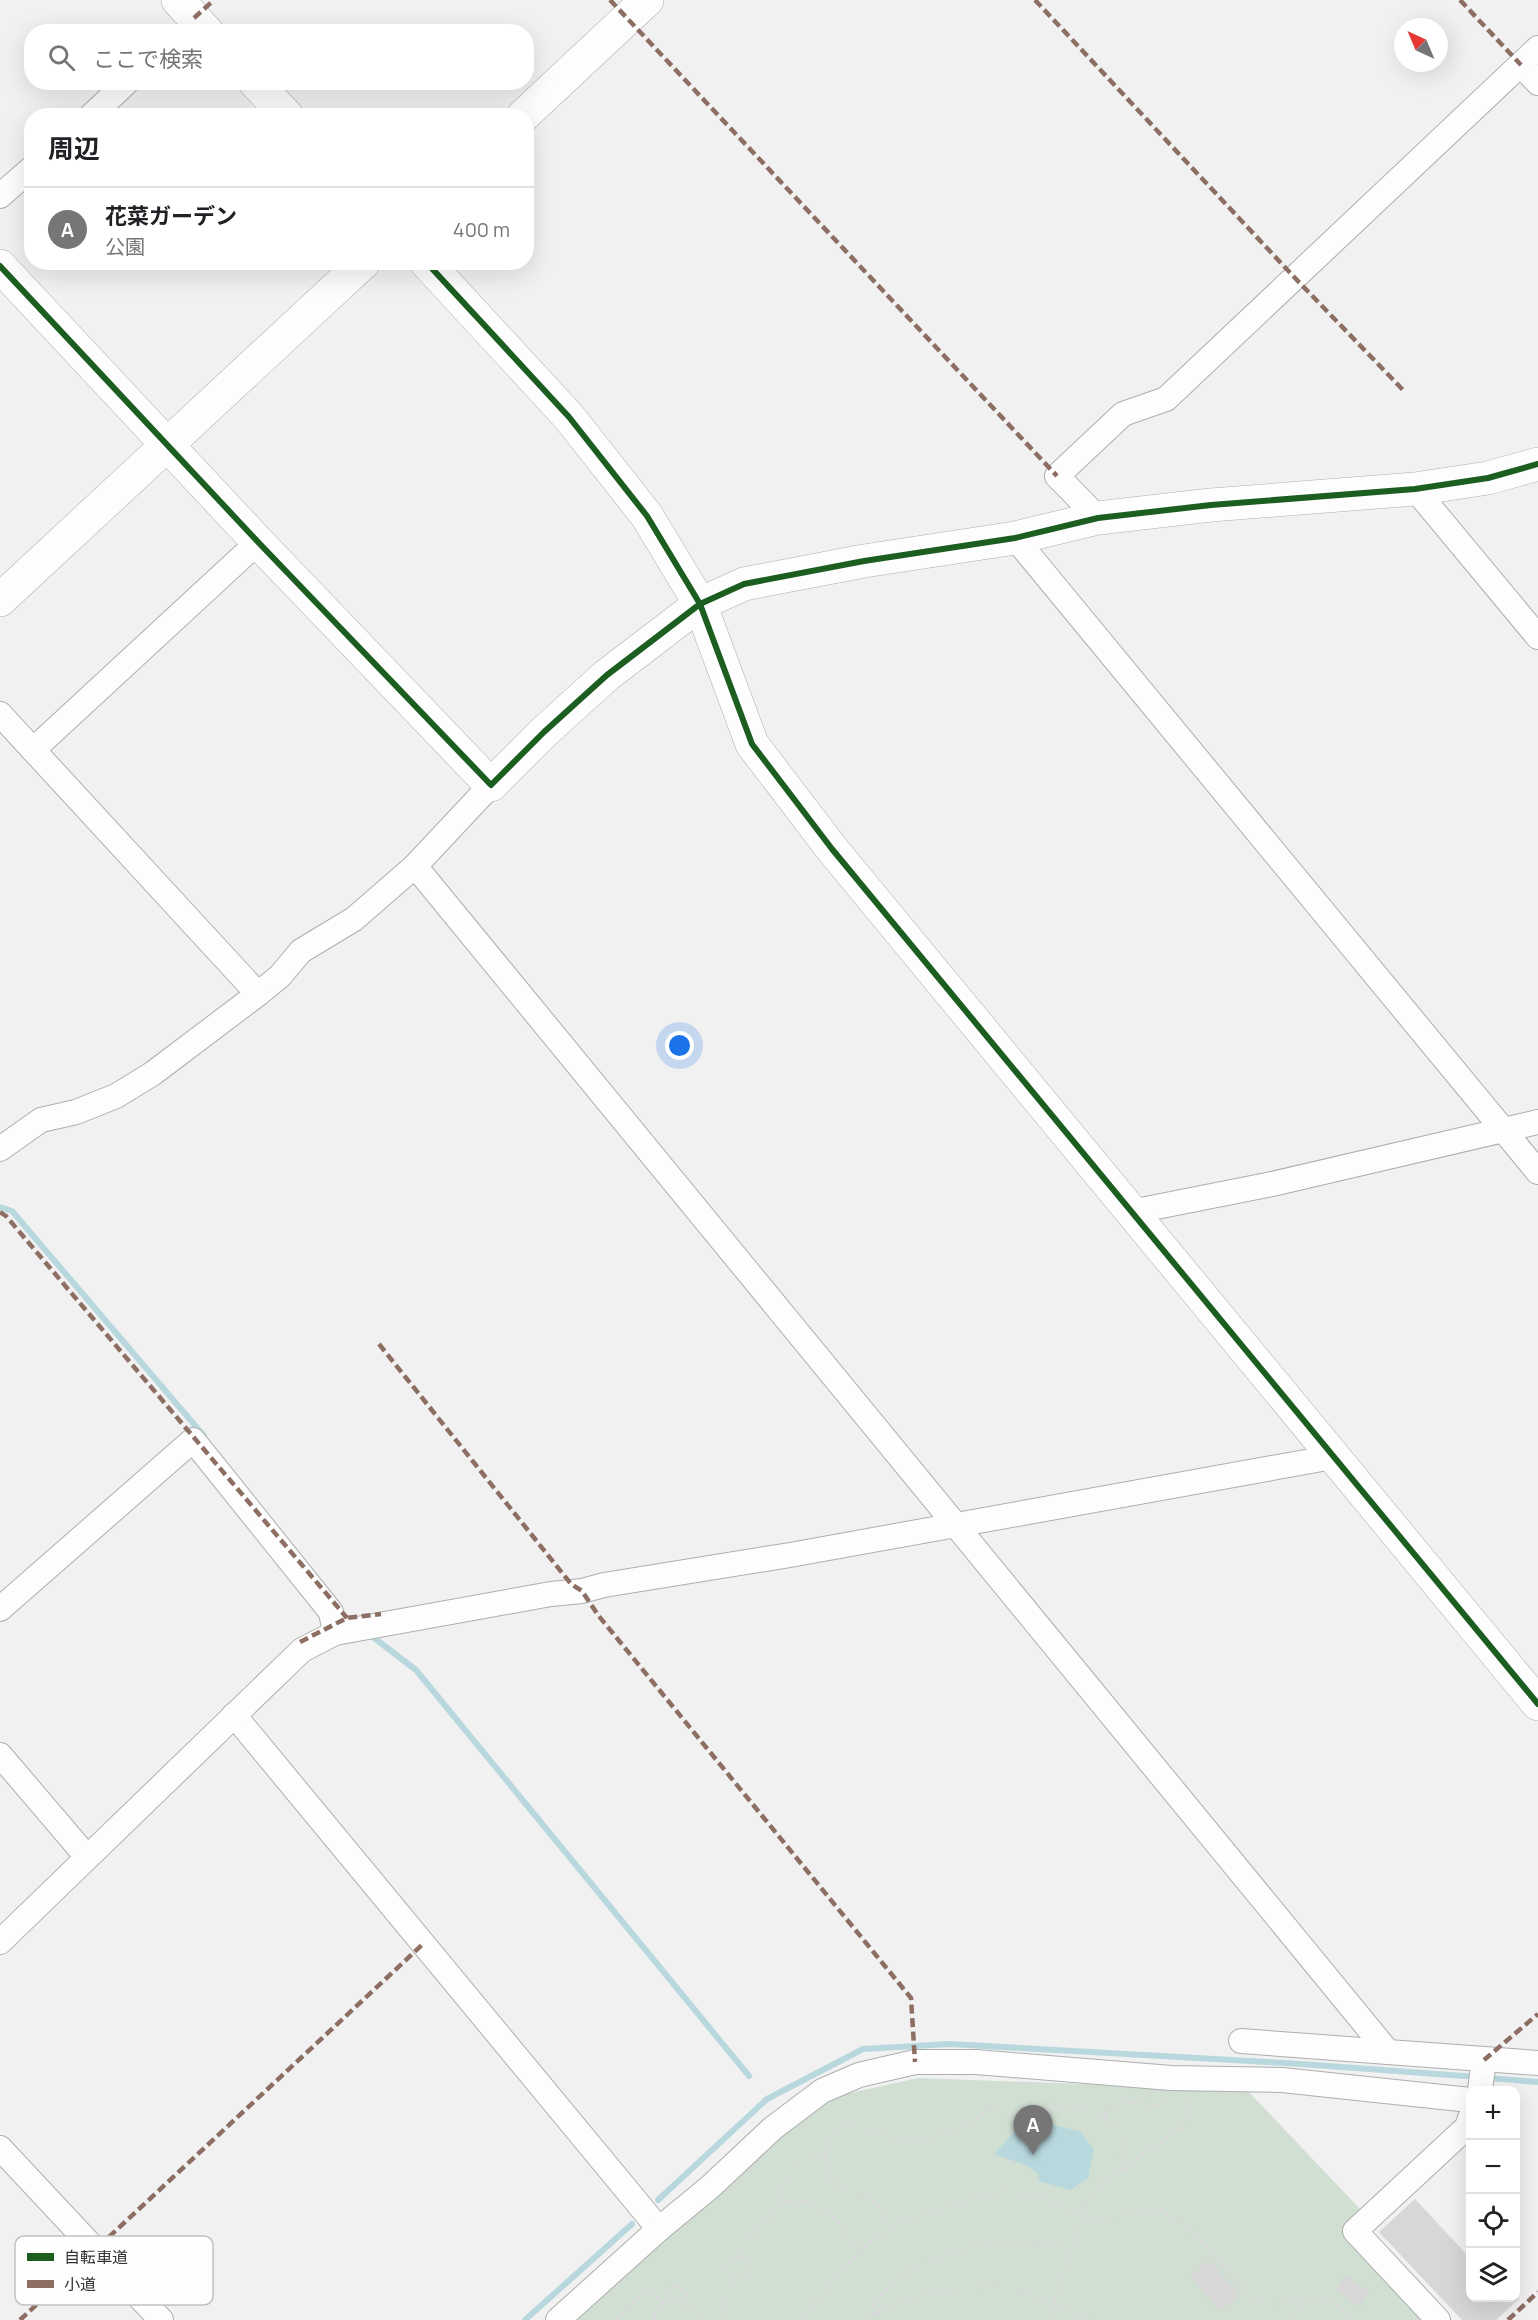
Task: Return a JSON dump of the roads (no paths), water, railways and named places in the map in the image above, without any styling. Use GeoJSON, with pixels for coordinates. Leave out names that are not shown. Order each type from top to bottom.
{"type":"FeatureCollection","features":[{"type":"Feature","properties":{"kind":"street"},"geometry":{"type":"LineString","coordinates":[[532,108],[648,0]]}},
{"type":"Feature","properties":{"kind":"street"},"geometry":{"type":"LineString","coordinates":[[1098,518],[1057,477],[1123,414],[1166,399],[1529,57],[1538,82]]}},
{"type":"Feature","properties":{"kind":"street"},"geometry":{"type":"LineString","coordinates":[[99,108],[119,90]]}},
{"type":"Feature","properties":{"kind":"street"},"geometry":{"type":"LineString","coordinates":[[263,90],[279,108]]}},
{"type":"Feature","properties":{"kind":"street"},"geometry":{"type":"LineString","coordinates":[[0,196],[24,175]]}},
{"type":"Feature","properties":{"kind":"street"},"geometry":{"type":"LineString","coordinates":[[0,266],[258,542],[491,785]]}},
{"type":"Feature","properties":{"kind":"street"},"geometry":{"type":"LineString","coordinates":[[0,600],[355,270]]}},
{"type":"Feature","properties":{"kind":"street"},"geometry":{"type":"LineString","coordinates":[[433,270],[569,417],[647,516],[700,604],[752,744],[832,849],[1538,1704]]}},
{"type":"Feature","properties":{"kind":"street"},"geometry":{"type":"LineString","coordinates":[[0,1149],[41,1120],[76,1112],[116,1096],[152,1074],[258,994],[280,976],[301,951],[354,919],[416,866],[544,732],[607,675],[700,604],[744,584],[864,561],[1015,538],[1098,518],[1211,505],[1414,489],[1488,478],[1538,464]]}},
{"type":"Feature","properties":{"kind":"street"},"geometry":{"type":"LineString","coordinates":[[1414,489],[1538,637]]}},
{"type":"Feature","properties":{"kind":"street"},"geometry":{"type":"LineString","coordinates":[[1015,538],[1538,1172]]}},
{"type":"Feature","properties":{"kind":"street"},"geometry":{"type":"LineString","coordinates":[[33,750],[258,542]]}},
{"type":"Feature","properties":{"kind":"street"},"geometry":{"type":"LineString","coordinates":[[0,714],[258,994]]}},
{"type":"Feature","properties":{"kind":"street"},"geometry":{"type":"LineString","coordinates":[[416,866],[1388,2052]]}},
{"type":"Feature","properties":{"kind":"street"},"geometry":{"type":"LineString","coordinates":[[1131,1212],[1272,1184],[1538,1122]]}},
{"type":"Feature","properties":{"kind":"street"},"geometry":{"type":"LineString","coordinates":[[0,1609],[193,1440],[331,1612],[335,1633]]}},
{"type":"Feature","properties":{"kind":"street"},"geometry":{"type":"LineString","coordinates":[[0,1942],[302,1650],[335,1633],[540,1596],[582,1591],[604,1585],[790,1555],[1333,1457]]}},
{"type":"Feature","properties":{"kind":"street"},"geometry":{"type":"LineString","coordinates":[[234,1715],[659,2229]]}},
{"type":"Feature","properties":{"kind":"street"},"geometry":{"type":"LineString","coordinates":[[0,1755],[87,1857]]}},
{"type":"Feature","properties":{"kind":"street"},"geometry":{"type":"LineString","coordinates":[[1241,2042],[1283,2061],[1466,2099]]}},
{"type":"Feature","properties":{"kind":"street"},"geometry":{"type":"LineString","coordinates":[[558,2320],[782,2122],[822,2091],[859,2075],[915,2062],[976,2062],[1171,2078],[1283,2061],[1388,2052],[1538,2063]]}},
{"type":"Feature","properties":{"kind":"street"},"geometry":{"type":"LineString","coordinates":[[1481,2086],[1484,2060]]}},
{"type":"Feature","properties":{"kind":"street"},"geometry":{"type":"LineString","coordinates":[[1438,2320],[1355,2231],[1466,2128]]}},
{"type":"Feature","properties":{"kind":"street"},"geometry":{"type":"LineString","coordinates":[[0,2148],[82,2236]]}},
{"type":"Feature","properties":{"kind":"street"},"geometry":{"type":"LineString","coordinates":[[147,2305],[161,2320]]}},
{"type":"Feature","properties":{"kind":"water"},"geometry":{"type":"Polygon","coordinates":[[[1048,2124],[1079,2131],[1094,2149],[1088,2178],[1071,2190],[1039,2181],[1038,2174],[1028,2166],[994,2154],[1016,2130],[1048,2124]]]}},
{"type":"Feature","properties":{"kind":"waterway"},"geometry":{"type":"LineString","coordinates":[[0,1207],[12,1211],[204,1436]]}},
{"type":"Feature","properties":{"kind":"waterway"},"geometry":{"type":"LineString","coordinates":[[369,1634],[416,1670],[749,2076]]}},
{"type":"Feature","properties":{"kind":"waterway"},"geometry":{"type":"LineString","coordinates":[[658,2200],[767,2099],[863,2049],[950,2044],[1301,2064],[1478,2077]]}},
{"type":"Feature","properties":{"kind":"waterway"},"geometry":{"type":"LineString","coordinates":[[1488,2078],[1538,2082]]}},
{"type":"Feature","properties":{"kind":"waterway"},"geometry":{"type":"LineString","coordinates":[[525,2320],[632,2224]]}},
{"type":"Feature","properties":{"kind":"place","name":"花菜ガーデン"},"geometry":{"type":"Point","coordinates":[1033,2155]}}]}
